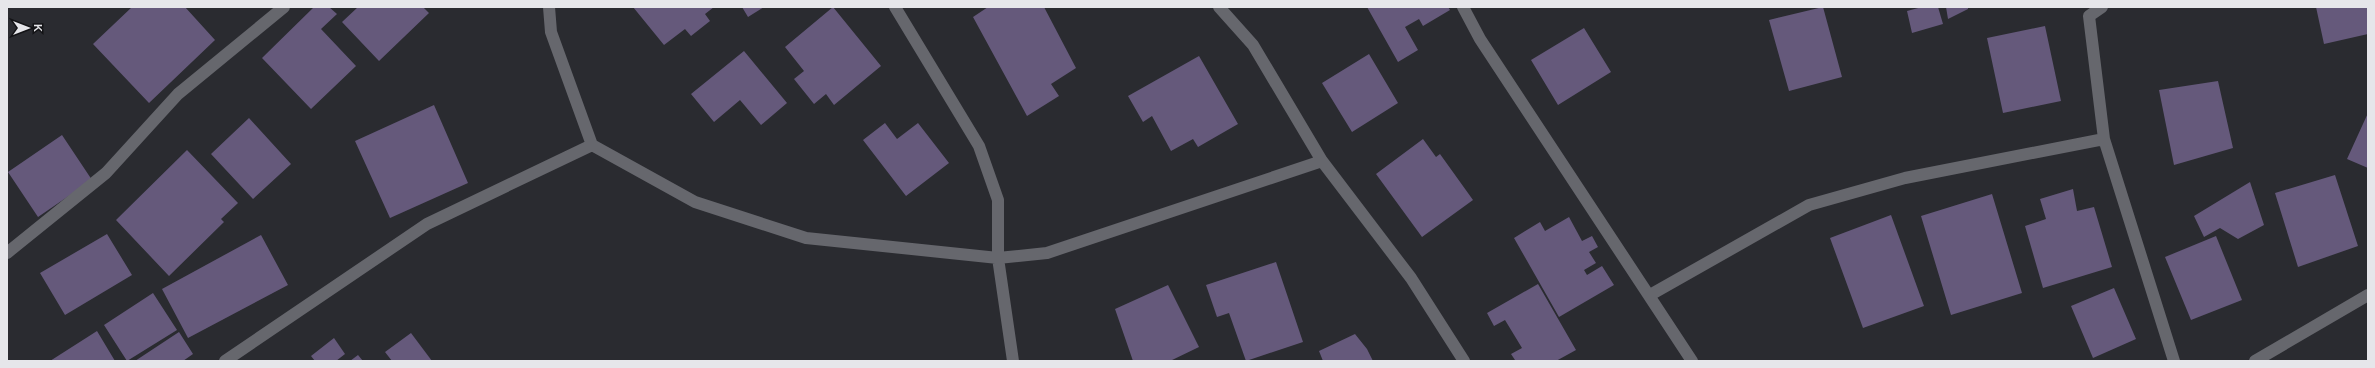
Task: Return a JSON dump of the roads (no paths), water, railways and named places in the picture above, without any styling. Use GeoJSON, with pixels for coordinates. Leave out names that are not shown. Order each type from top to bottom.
{"type":"FeatureCollection","features":[{"type":"Feature","properties":{"kind":"street"},"geometry":{"type":"LineString","coordinates":[[7,253],[106,173],[178,94],[284,7]]}},
{"type":"Feature","properties":{"kind":"street"},"geometry":{"type":"LineString","coordinates":[[549,7],[551,32],[592,145],[695,202],[806,238],[998,258],[1047,253],[1322,161]]}},
{"type":"Feature","properties":{"kind":"street"},"geometry":{"type":"LineString","coordinates":[[895,7],[979,146],[998,200],[998,258],[1013,361]]}},
{"type":"Feature","properties":{"kind":"street"},"geometry":{"type":"LineString","coordinates":[[1220,7],[1253,45],[1322,161],[1411,278],[1464,361]]}},
{"type":"Feature","properties":{"kind":"street"},"geometry":{"type":"LineString","coordinates":[[1463,7],[1480,39],[1650,295],[1692,361]]}},
{"type":"Feature","properties":{"kind":"street"},"geometry":{"type":"LineString","coordinates":[[2102,7],[2086,11],[2104,139],[2174,361]]}},
{"type":"Feature","properties":{"kind":"street"},"geometry":{"type":"LineString","coordinates":[[1650,295],[1809,205],[1905,178],[2104,139]]}},
{"type":"Feature","properties":{"kind":"street"},"geometry":{"type":"LineString","coordinates":[[226,361],[427,224],[592,145]]}},
{"type":"Feature","properties":{"kind":"street"},"geometry":{"type":"LineString","coordinates":[[2255,361],[2368,295]]}}]}
